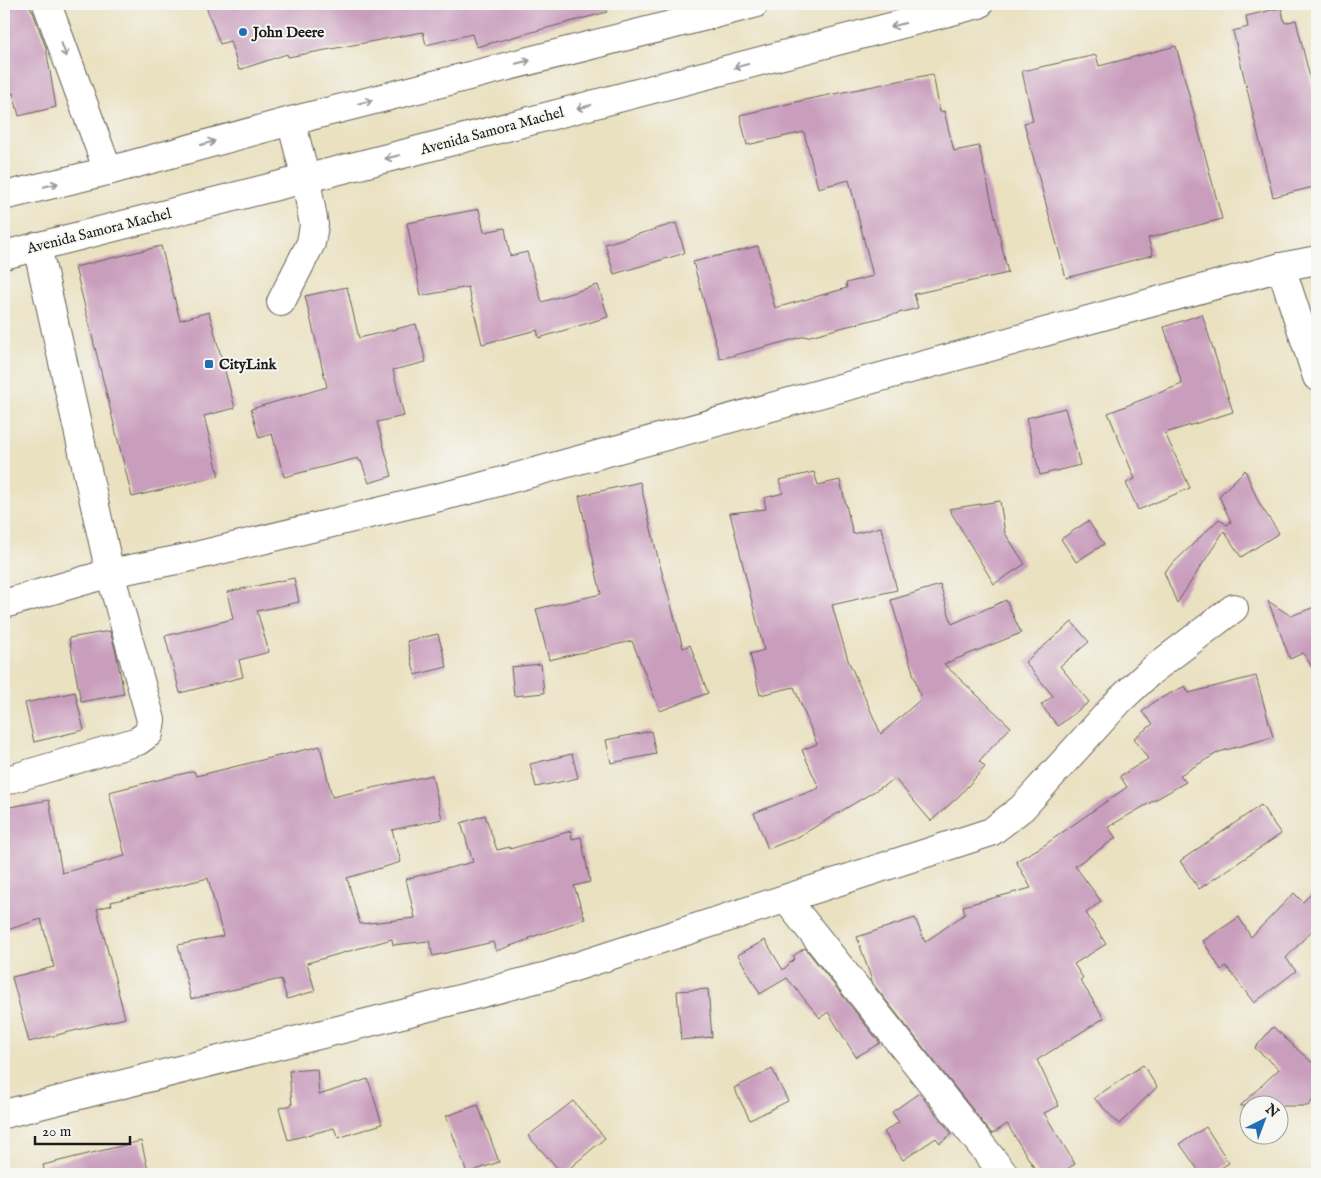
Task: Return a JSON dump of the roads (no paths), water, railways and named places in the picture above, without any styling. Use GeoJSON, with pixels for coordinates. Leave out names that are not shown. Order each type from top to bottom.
{"type":"FeatureCollection","features":[{"type":"Feature","properties":{"kind":"main road"},"geometry":{"type":"LineString","coordinates":[[47,4],[108,171]]}},
{"type":"Feature","properties":{"kind":"main road"},"geometry":{"type":"LineString","coordinates":[[5,192],[108,171],[291,121],[754,4]]}},
{"type":"Feature","properties":{"kind":"main road","name":"Avenida Samora Machel"},"geometry":{"type":"LineString","coordinates":[[4,256],[979,4]]}},
{"type":"Feature","properties":{"kind":"main road"},"geometry":{"type":"LineString","coordinates":[[281,302],[311,243],[314,225],[306,178],[291,121]]}},
{"type":"Feature","properties":{"kind":"main road"},"geometry":{"type":"LineString","coordinates":[[4,781],[138,741],[149,733],[151,720],[110,573],[37,246]]}},
{"type":"Feature","properties":{"kind":"main road"},"geometry":{"type":"LineString","coordinates":[[4,604],[110,573],[187,558],[474,489],[1281,267],[1317,260]]}},
{"type":"Feature","properties":{"kind":"main road"},"geometry":{"type":"LineString","coordinates":[[1281,267],[1317,377]]}},
{"type":"Feature","properties":{"kind":"main road"},"geometry":{"type":"LineString","coordinates":[[4,1114],[547,976],[991,832],[1022,808],[1120,700],[1150,671],[1234,608]]}},
{"type":"Feature","properties":{"kind":"main road"},"geometry":{"type":"LineString","coordinates":[[786,899],[1004,1174]]}},
{"type":"Feature","properties":{"kind":"place","name":"John Deere"},"geometry":{"type":"Point","coordinates":[243,32]}},
{"type":"Feature","properties":{"kind":"place","name":"CityLink"},"geometry":{"type":"Point","coordinates":[209,364]}}]}
